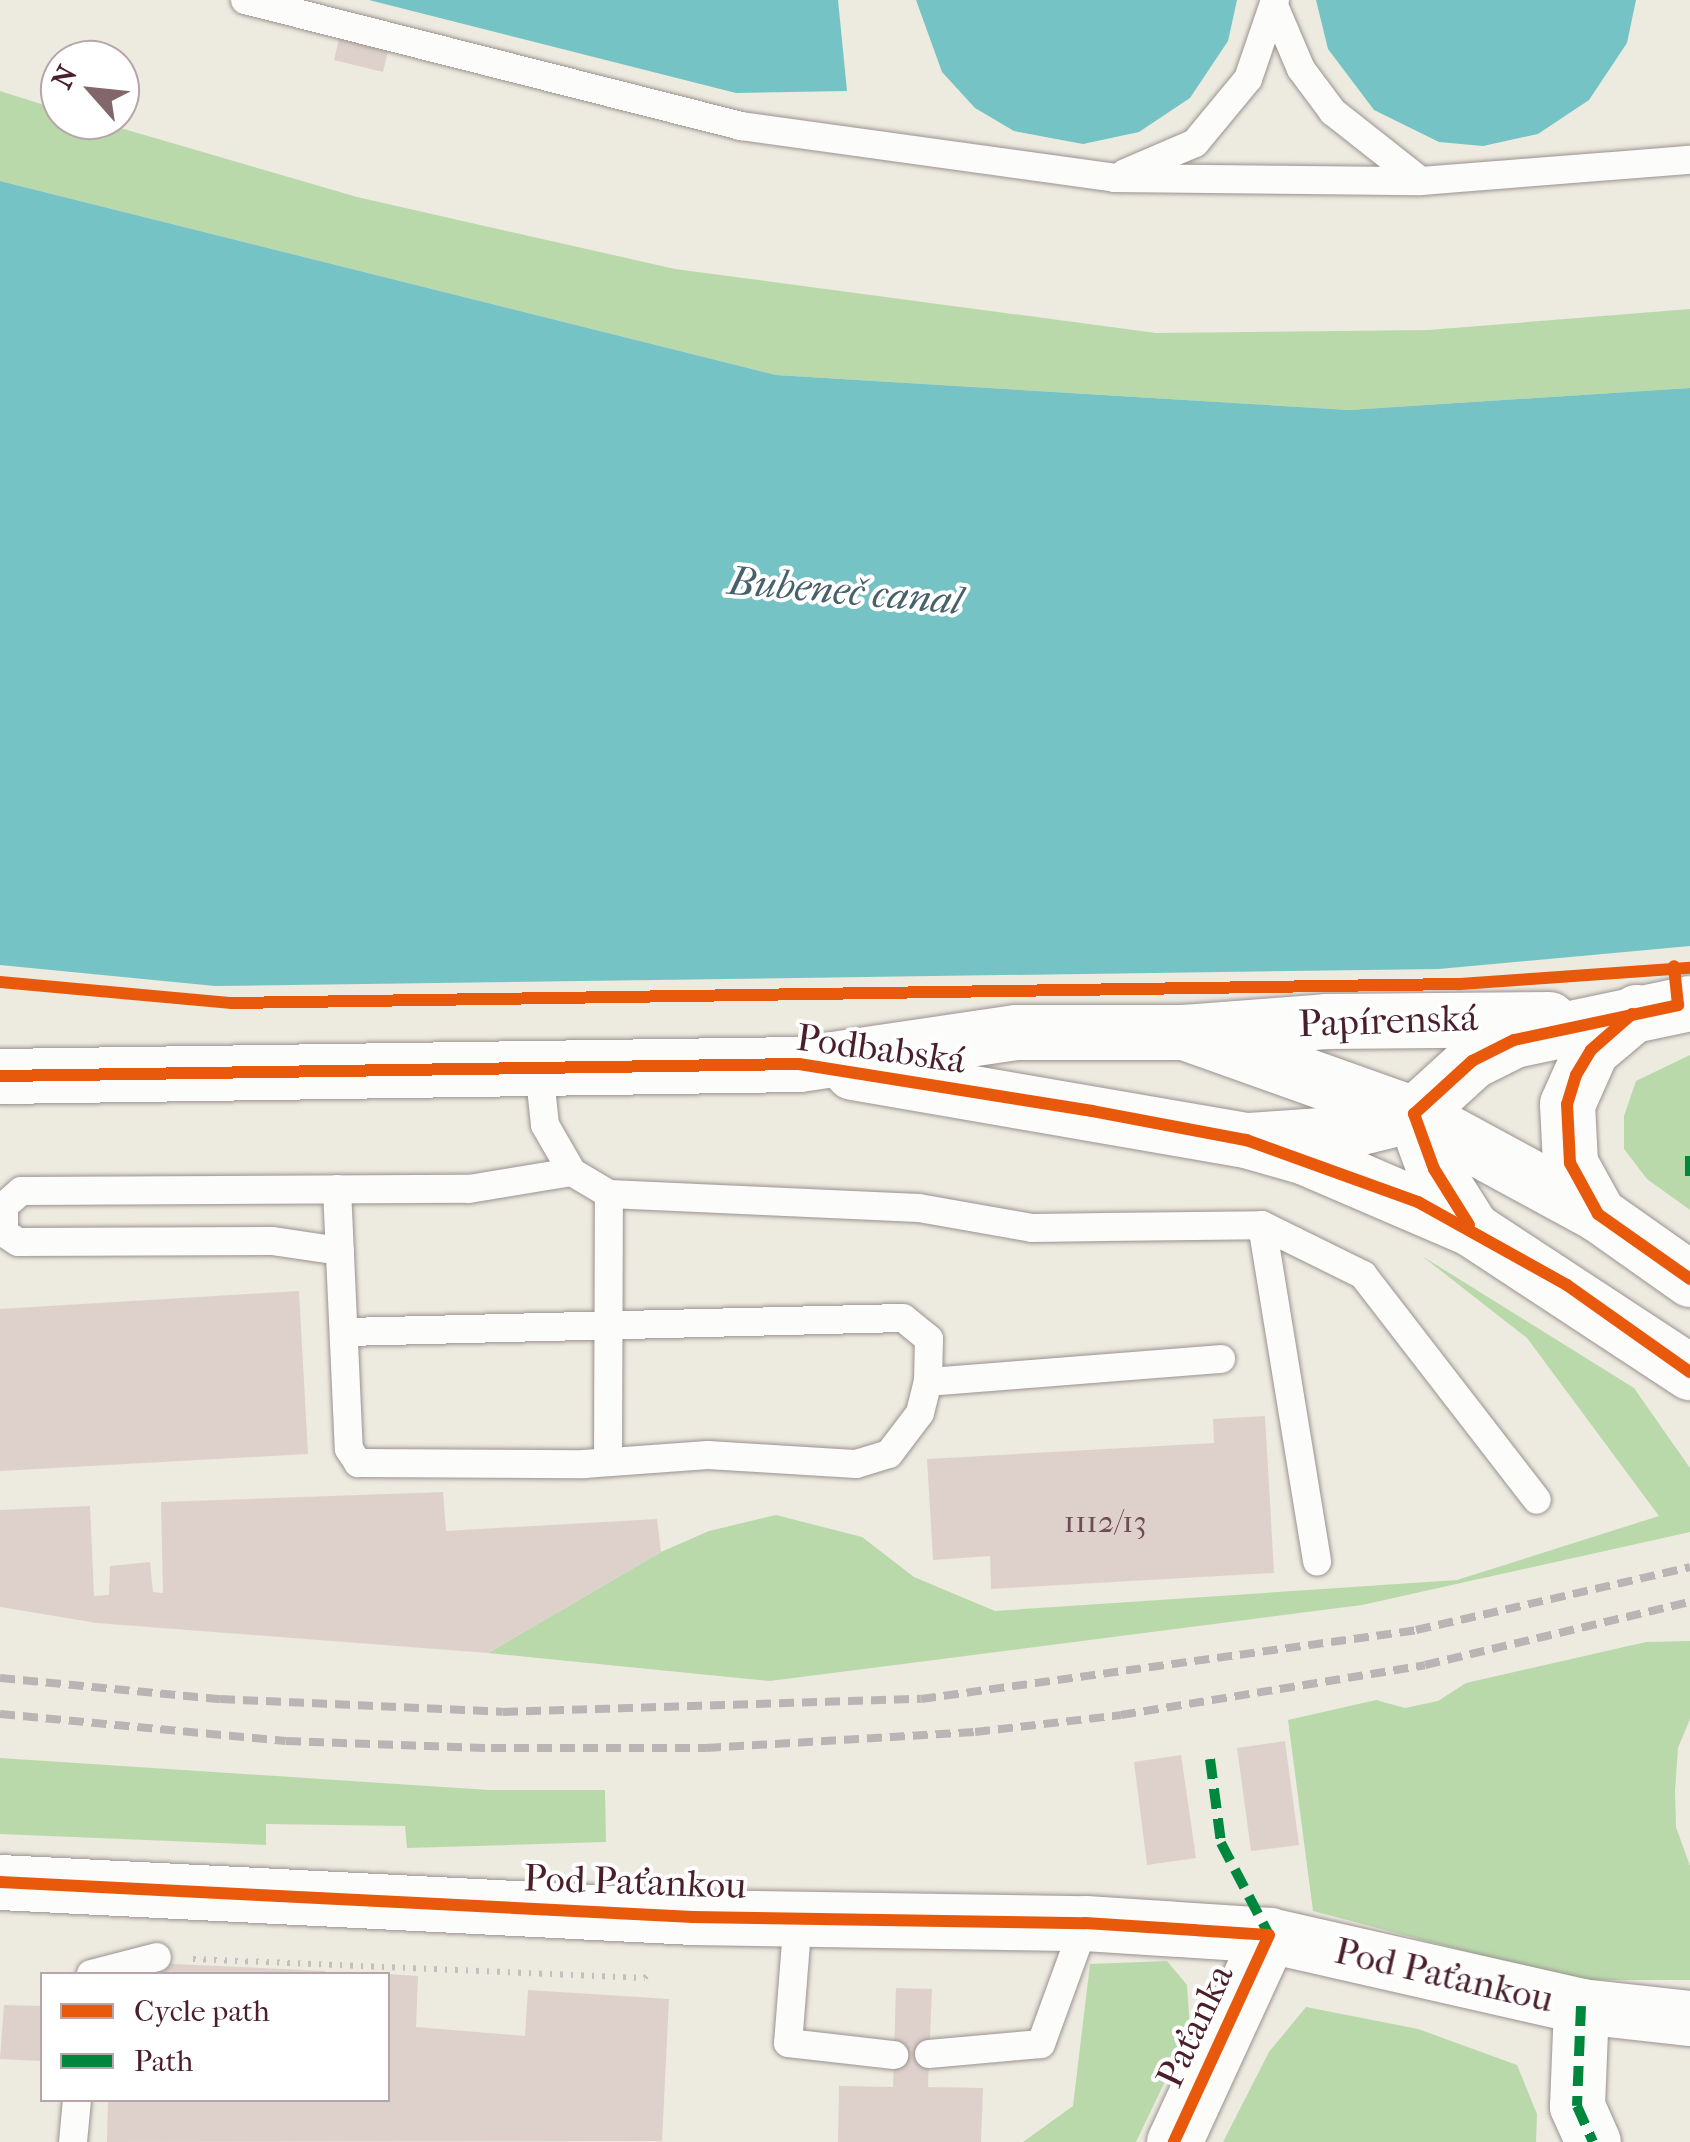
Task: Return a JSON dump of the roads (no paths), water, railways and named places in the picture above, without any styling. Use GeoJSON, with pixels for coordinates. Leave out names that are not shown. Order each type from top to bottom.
{"type":"FeatureCollection","features":[{"type":"Feature","properties":{"kind":"street","name":"Papírenská"},"geometry":{"type":"LineString","coordinates":[[1246,1140],[1332,1134],[1414,1114],[1483,1056],[1614,1016],[1690,1003]]}},
{"type":"Feature","properties":{"kind":"street","name":"Papírenská"},"geometry":{"type":"LineString","coordinates":[[1184,1032],[1326,1020],[1614,1016]]}},
{"type":"Feature","properties":{"kind":"street"},"geometry":{"type":"LineString","coordinates":[[1598,1214],[1570,1162],[1567,1104],[1591,1050],[1614,1016]]}},
{"type":"Feature","properties":{"kind":"street","name":"Podbabská"},"geometry":{"type":"LineString","coordinates":[[0,1076],[799,1064],[1016,1032],[1184,1032],[1414,1114],[1598,1214],[1690,1279]]}},
{"type":"Feature","properties":{"kind":"street","name":"Podbabská"},"geometry":{"type":"LineString","coordinates":[[799,1064],[1246,1140],[1362,1178],[1472,1229],[1690,1372]]}},
{"type":"Feature","properties":{"kind":"street"},"geometry":{"type":"LineString","coordinates":[[1414,1114],[1434,1169],[1472,1229]]}},
{"type":"Feature","properties":{"kind":"street","name":"Pod Paťankou"},"geometry":{"type":"LineString","coordinates":[[2,1888],[693,1917],[1085,1922],[1269,1935],[1581,2006],[1690,2018]]}},
{"type":"Feature","properties":{"kind":"street","name":"Paťanka"},"geometry":{"type":"LineString","coordinates":[[1174,2142],[1269,1935]]}},
{"type":"Feature","properties":{"kind":"street"},"geometry":{"type":"LineString","coordinates":[[1581,2006],[1577,2106],[1593,2142]]}},
{"type":"Feature","properties":{"kind":"lane"},"geometry":{"type":"LineString","coordinates":[[245,0],[742,126],[1114,178],[1421,181],[1690,160]]}},
{"type":"Feature","properties":{"kind":"lane"},"geometry":{"type":"LineString","coordinates":[[1114,178],[1195,143],[1248,79],[1275,4]]}},
{"type":"Feature","properties":{"kind":"lane"},"geometry":{"type":"LineString","coordinates":[[1275,4],[1300,69],[1333,112],[1384,158],[1421,181]]}},
{"type":"Feature","properties":{"kind":"lane"},"geometry":{"type":"LineString","coordinates":[[540,1068],[544,1125],[572,1172],[608,1194],[919,1208],[1032,1228],[1262,1226],[1364,1275],[1536,1500]]}},
{"type":"Feature","properties":{"kind":"lane"},"geometry":{"type":"LineString","coordinates":[[340,1251],[272,1241],[18,1242],[4,1233],[4,1206],[21,1190],[469,1189],[572,1172]]}},
{"type":"Feature","properties":{"kind":"lane"},"geometry":{"type":"LineString","coordinates":[[337,1189],[349,1449],[358,1463],[608,1462],[708,1455],[856,1464],[889,1454],[920,1414],[928,1382],[929,1338],[903,1318],[345,1332]]}},
{"type":"Feature","properties":{"kind":"lane"},"geometry":{"type":"LineString","coordinates":[[608,1194],[608,1462]]}},
{"type":"Feature","properties":{"kind":"lane"},"geometry":{"type":"LineString","coordinates":[[1262,1226],[1316,1562]]}},
{"type":"Feature","properties":{"kind":"lane"},"geometry":{"type":"LineString","coordinates":[[928,1382],[1221,1359]]}},
{"type":"Feature","properties":{"kind":"lane"},"geometry":{"type":"LineString","coordinates":[[798,1917],[788,2043],[894,2055]]}},
{"type":"Feature","properties":{"kind":"lane"},"geometry":{"type":"LineString","coordinates":[[929,2054],[1040,2044],[1085,1922]]}},
{"type":"Feature","properties":{"kind":"lane"},"geometry":{"type":"LineString","coordinates":[[99,1972],[157,1957]]}},
{"type":"Feature","properties":{"kind":"lane"},"geometry":{"type":"LineString","coordinates":[[72,2142],[77,2102]]}},
{"type":"Feature","properties":{"kind":"water"},"geometry":{"type":"Polygon","coordinates":[[[369,0],[838,0],[847,91],[736,93],[369,0]]]}},
{"type":"Feature","properties":{"kind":"water"},"geometry":{"type":"Polygon","coordinates":[[[916,0],[1237,0],[1228,41],[1190,98],[1139,132],[1083,144],[1014,131],[975,108],[942,72],[916,0]]]}},
{"type":"Feature","properties":{"kind":"water"},"geometry":{"type":"Polygon","coordinates":[[[1316,0],[1636,0],[1627,43],[1589,100],[1538,134],[1483,146],[1439,142],[1374,110],[1328,49],[1316,0]]]}},
{"type":"Feature","properties":{"kind":"water","name":"Bubeneč canal"},"geometry":{"type":"Polygon","coordinates":[[[0,181],[776,375],[1349,410],[1690,388],[1690,946],[1439,969],[215,986],[0,965],[0,181]]]}},
{"type":"Feature","properties":{"kind":"railway"},"geometry":{"type":"LineString","coordinates":[[0,1678],[220,1699],[503,1712],[921,1699],[1416,1630],[1690,1567]]}},
{"type":"Feature","properties":{"kind":"railway"},"geometry":{"type":"LineString","coordinates":[[0,1714],[286,1741],[491,1748],[706,1748],[975,1732],[1121,1715],[1425,1665],[1690,1602]]}}]}
